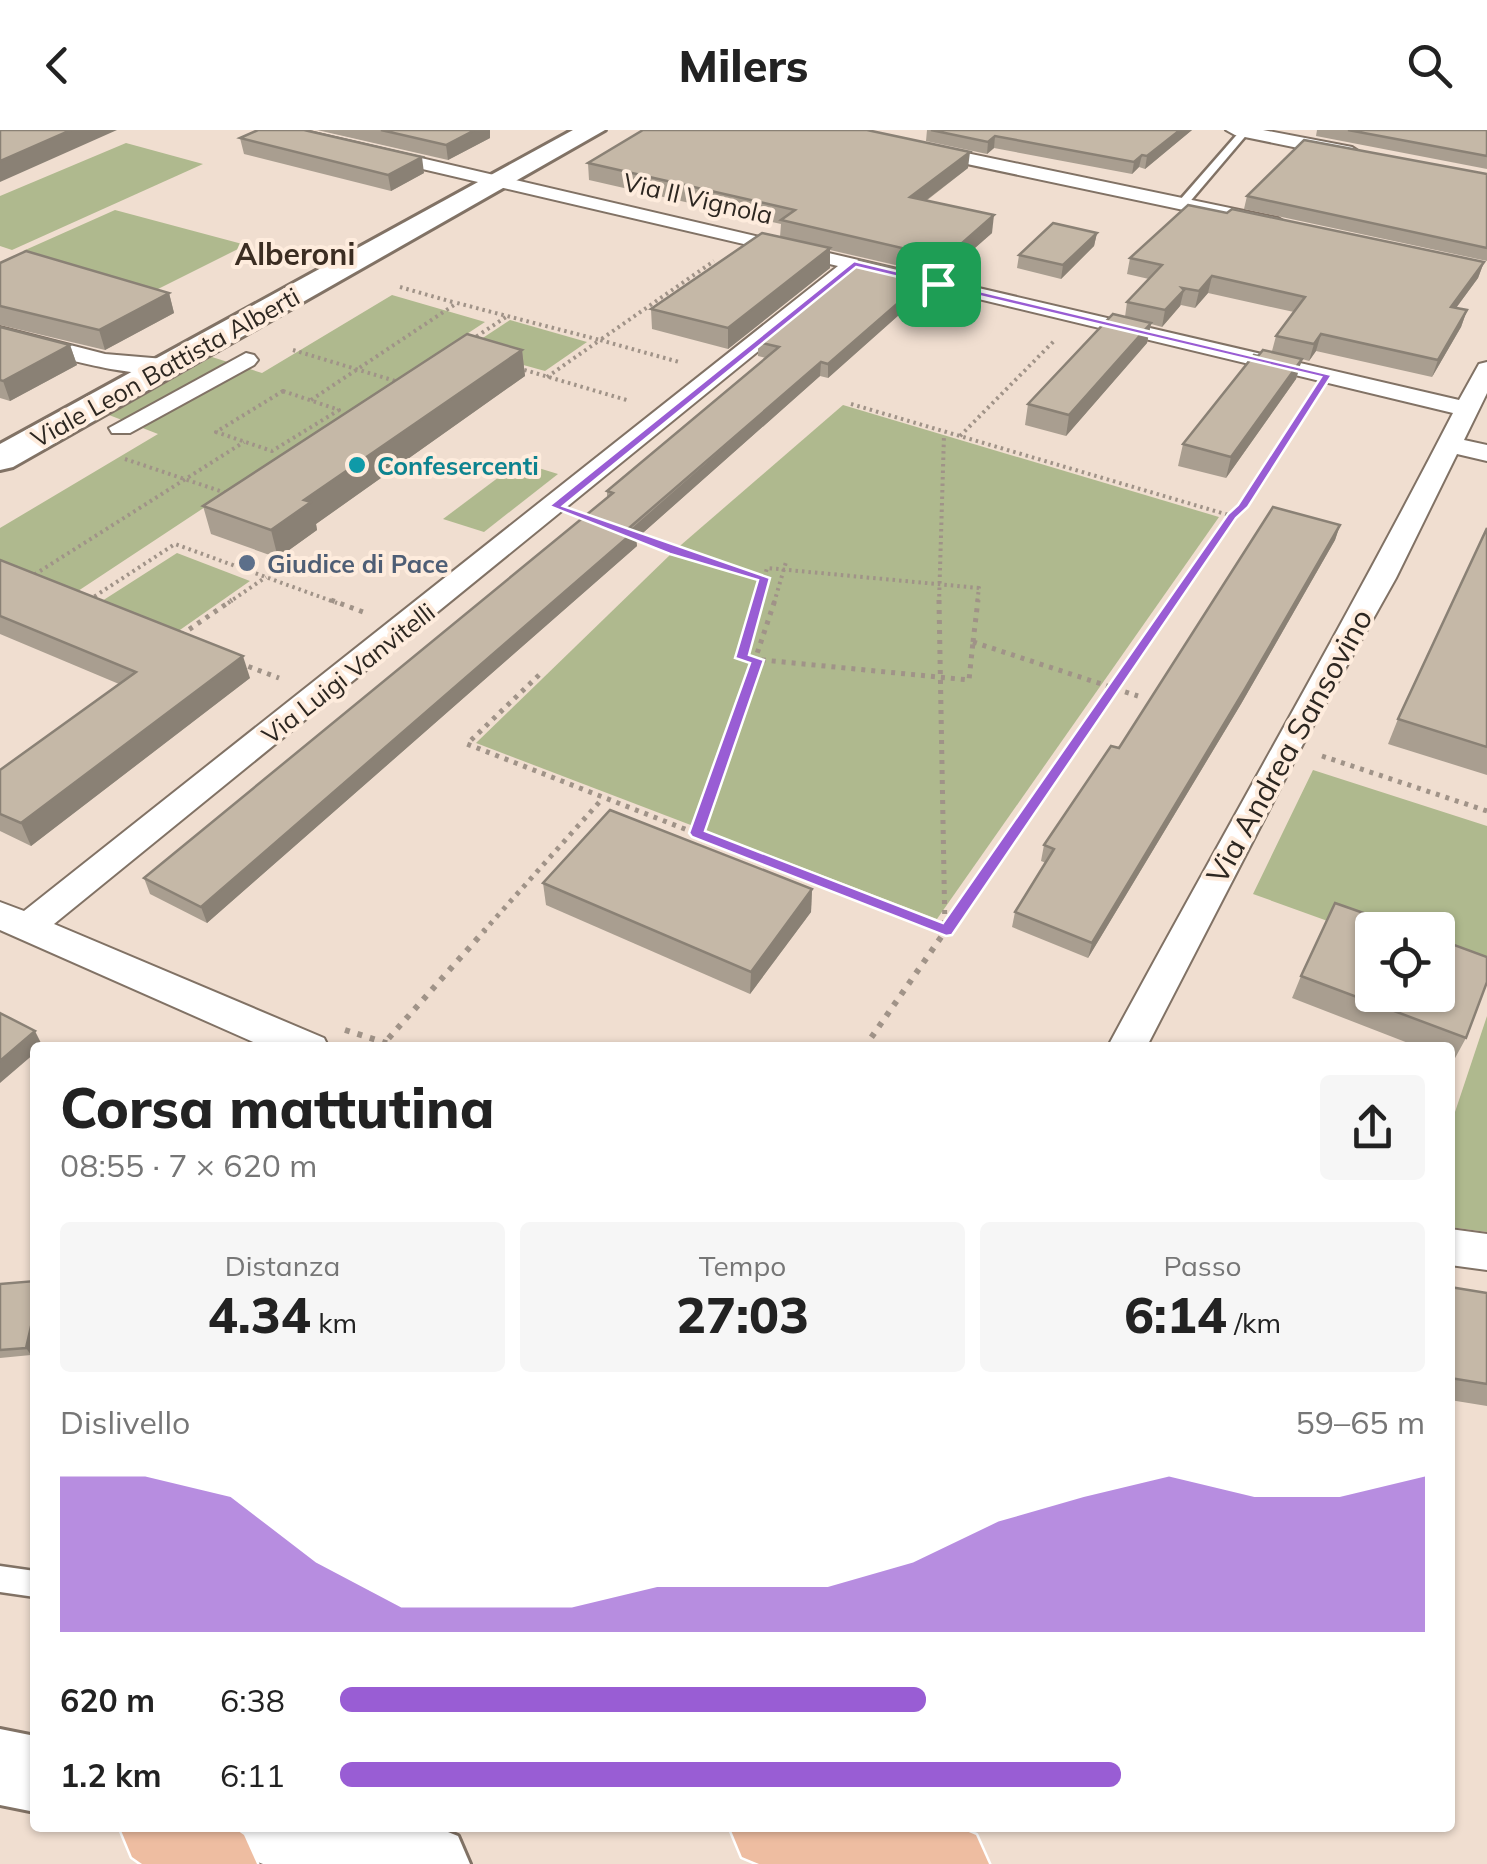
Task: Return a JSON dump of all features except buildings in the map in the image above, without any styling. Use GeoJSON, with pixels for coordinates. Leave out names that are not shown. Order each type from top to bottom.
{"type":"FeatureCollection","features":[{"type":"Feature","properties":{"kind":"highway"},"geometry":{"type":"LineString","coordinates":[[168,1832],[216,1864]]}},
{"type":"Feature","properties":{"kind":"highway"},"geometry":{"type":"LineString","coordinates":[[791,1832],[947,1864]]}},
{"type":"Feature","properties":{"kind":"main road","name":"Viale Leon Battista Alberti"},"geometry":{"type":"LineString","coordinates":[[0,459],[592,130]]}},
{"type":"Feature","properties":{"kind":"main road"},"geometry":{"type":"LineString","coordinates":[[0,1766],[30,1773]]}},
{"type":"Feature","properties":{"kind":"main road"},"geometry":{"type":"LineString","coordinates":[[289,1832],[430,1864]]}},
{"type":"Feature","properties":{"kind":"street","name":"Via Il Vignola"},"geometry":{"type":"LineString","coordinates":[[277,130],[1466,409]]}},
{"type":"Feature","properties":{"kind":"street"},"geometry":{"type":"LineString","coordinates":[[830,130],[1297,228]]}},
{"type":"Feature","properties":{"kind":"street"},"geometry":{"type":"LineString","coordinates":[[1240,131],[1375,157]]}},
{"type":"Feature","properties":{"kind":"street","name":"Via Luigi Vanvitelli"},"geometry":{"type":"LineString","coordinates":[[13,922],[555,506],[854,264]]}},
{"type":"Feature","properties":{"kind":"street"},"geometry":{"type":"LineString","coordinates":[[0,334],[105,361],[164,366]]}},
{"type":"Feature","properties":{"kind":"street"},"geometry":{"type":"LineString","coordinates":[[38,346],[86,374],[106,400]]}},
{"type":"Feature","properties":{"kind":"street"},"geometry":{"type":"LineString","coordinates":[[121,428],[246,360]]}},
{"type":"Feature","properties":{"kind":"street","name":"Via Andrea Sansovino"},"geometry":{"type":"LineString","coordinates":[[1129,1042],[1287,744],[1382,578],[1487,369]]}},
{"type":"Feature","properties":{"kind":"street"},"geometry":{"type":"LineString","coordinates":[[1449,444],[1487,453]]}},
{"type":"Feature","properties":{"kind":"street"},"geometry":{"type":"LineString","coordinates":[[13,922],[294,1042]]}},
{"type":"Feature","properties":{"kind":"street"},"geometry":{"type":"LineString","coordinates":[[1455,1248],[1487,1252]]}},
{"type":"Feature","properties":{"kind":"lane"},"geometry":{"type":"LineString","coordinates":[[1183,203],[1240,131]]}},
{"type":"Feature","properties":{"kind":"lane"},"geometry":{"type":"LineString","coordinates":[[0,1578],[30,1583]]}},
{"type":"Feature","properties":{"kind":"path"},"geometry":{"type":"LineString","coordinates":[[547,377],[721,256]]}},
{"type":"Feature","properties":{"kind":"path"},"geometry":{"type":"LineString","coordinates":[[400,286],[683,363]]}},
{"type":"Feature","properties":{"kind":"path"},"geometry":{"type":"LineString","coordinates":[[311,400],[457,303]]}},
{"type":"Feature","properties":{"kind":"path"},"geometry":{"type":"LineString","coordinates":[[468,342],[507,316]]}},
{"type":"Feature","properties":{"kind":"path"},"geometry":{"type":"LineString","coordinates":[[960,436],[1077,318]]}},
{"type":"Feature","properties":{"kind":"path"},"geometry":{"type":"LineString","coordinates":[[293,350],[408,385]]}},
{"type":"Feature","properties":{"kind":"path"},"geometry":{"type":"LineString","coordinates":[[510,366],[632,402]]}},
{"type":"Feature","properties":{"kind":"path"},"geometry":{"type":"LineString","coordinates":[[868,1042],[1110,688],[1242,507],[1327,375]]}},
{"type":"Feature","properties":{"kind":"path"},"geometry":{"type":"LineString","coordinates":[[283,391],[339,410],[307,430],[272,451],[216,432],[283,391]]}},
{"type":"Feature","properties":{"kind":"path"},"geometry":{"type":"LineString","coordinates":[[851,404],[1232,516]]}},
{"type":"Feature","properties":{"kind":"path"},"geometry":{"type":"LineString","coordinates":[[307,430],[320,434]]}},
{"type":"Feature","properties":{"kind":"path"},"geometry":{"type":"LineString","coordinates":[[944,435],[939,585],[946,931]]}},
{"type":"Feature","properties":{"kind":"path"},"geometry":{"type":"LineString","coordinates":[[39,586],[24,581],[244,442]]}},
{"type":"Feature","properties":{"kind":"path"},"geometry":{"type":"LineString","coordinates":[[114,456],[238,498]]}},
{"type":"Feature","properties":{"kind":"path"},"geometry":{"type":"LineString","coordinates":[[555,506],[674,551],[764,578]]}},
{"type":"Feature","properties":{"kind":"path"},"geometry":{"type":"LineString","coordinates":[[102,611],[84,604],[175,544],[378,617]]}},
{"type":"Feature","properties":{"kind":"path"},"geometry":{"type":"LineString","coordinates":[[697,833],[786,566]]}},
{"type":"Feature","properties":{"kind":"path"},"geometry":{"type":"LineString","coordinates":[[786,566],[939,585],[979,588],[969,680],[742,658],[767,568],[786,566]]}},
{"type":"Feature","properties":{"kind":"path"},"geometry":{"type":"LineString","coordinates":[[193,646],[176,639],[266,577]]}},
{"type":"Feature","properties":{"kind":"path"},"geometry":{"type":"LineString","coordinates":[[973,642],[1138,696]]}},
{"type":"Feature","properties":{"kind":"path"},"geometry":{"type":"LineString","coordinates":[[226,658],[293,684]]}},
{"type":"Feature","properties":{"kind":"path"},"geometry":{"type":"LineString","coordinates":[[539,675],[467,744],[946,931]]}},
{"type":"Feature","properties":{"kind":"path"},"geometry":{"type":"LineString","coordinates":[[1287,744],[1487,811]]}},
{"type":"Feature","properties":{"kind":"path"},"geometry":{"type":"LineString","coordinates":[[385,1042],[603,798]]}},
{"type":"Feature","properties":{"kind":"green space"},"geometry":{"type":"Polygon","coordinates":[[[126,143],[203,164],[12,250],[0,246],[0,196],[126,143]]]}},
{"type":"Feature","properties":{"kind":"green space"},"geometry":{"type":"Polygon","coordinates":[[[115,210],[246,245],[138,299],[23,251],[115,210]]]}},
{"type":"Feature","properties":{"kind":"green space"},"geometry":{"type":"Polygon","coordinates":[[[392,295],[485,322],[78,591],[0,564],[0,528],[158,434],[109,415],[212,357],[262,373],[392,295]]]}},
{"type":"Feature","properties":{"kind":"green space"},"geometry":{"type":"Polygon","coordinates":[[[510,320],[587,342],[545,371],[466,349],[510,320]]]}},
{"type":"Feature","properties":{"kind":"green space"},"geometry":{"type":"Polygon","coordinates":[[[843,405],[1219,517],[937,919],[476,743],[674,551],[843,405]]]}},
{"type":"Feature","properties":{"kind":"green space"},"geometry":{"type":"Polygon","coordinates":[[[519,462],[558,474],[484,532],[443,519],[519,462]]]}},
{"type":"Feature","properties":{"kind":"green space"},"geometry":{"type":"Polygon","coordinates":[[[177,553],[250,581],[177,632],[102,601],[177,553]]]}},
{"type":"Feature","properties":{"kind":"green space"},"geometry":{"type":"Polygon","coordinates":[[[1313,770],[1487,826],[1487,977],[1455,966],[1455,912],[1355,912],[1355,931],[1253,894],[1313,770]]]}},
{"type":"Feature","properties":{"kind":"green space"},"geometry":{"type":"Polygon","coordinates":[[[1487,1016],[1487,1232],[1455,1228],[1455,1112],[1487,1016]]]}},
{"type":"Feature","properties":{"kind":"place","name":"Confesercenti"},"geometry":{"type":"Point","coordinates":[357,465]}},
{"type":"Feature","properties":{"kind":"place","name":"Giudice di Pace"},"geometry":{"type":"Point","coordinates":[247,563]}},
{"type":"Feature","properties":{"kind":"district","name":"Alberoni"},"geometry":{"type":"Point","coordinates":[295,254]}},
{"type":"Feature","properties":{"kind":"route"},"geometry":{"type":"LineString","coordinates":[[854,264],[938,284],[1327,375],[1242,507],[1110,688],[946,931],[697,833],[757,660],[742,658],[764,578],[674,551],[555,506],[854,264]]}}]}
